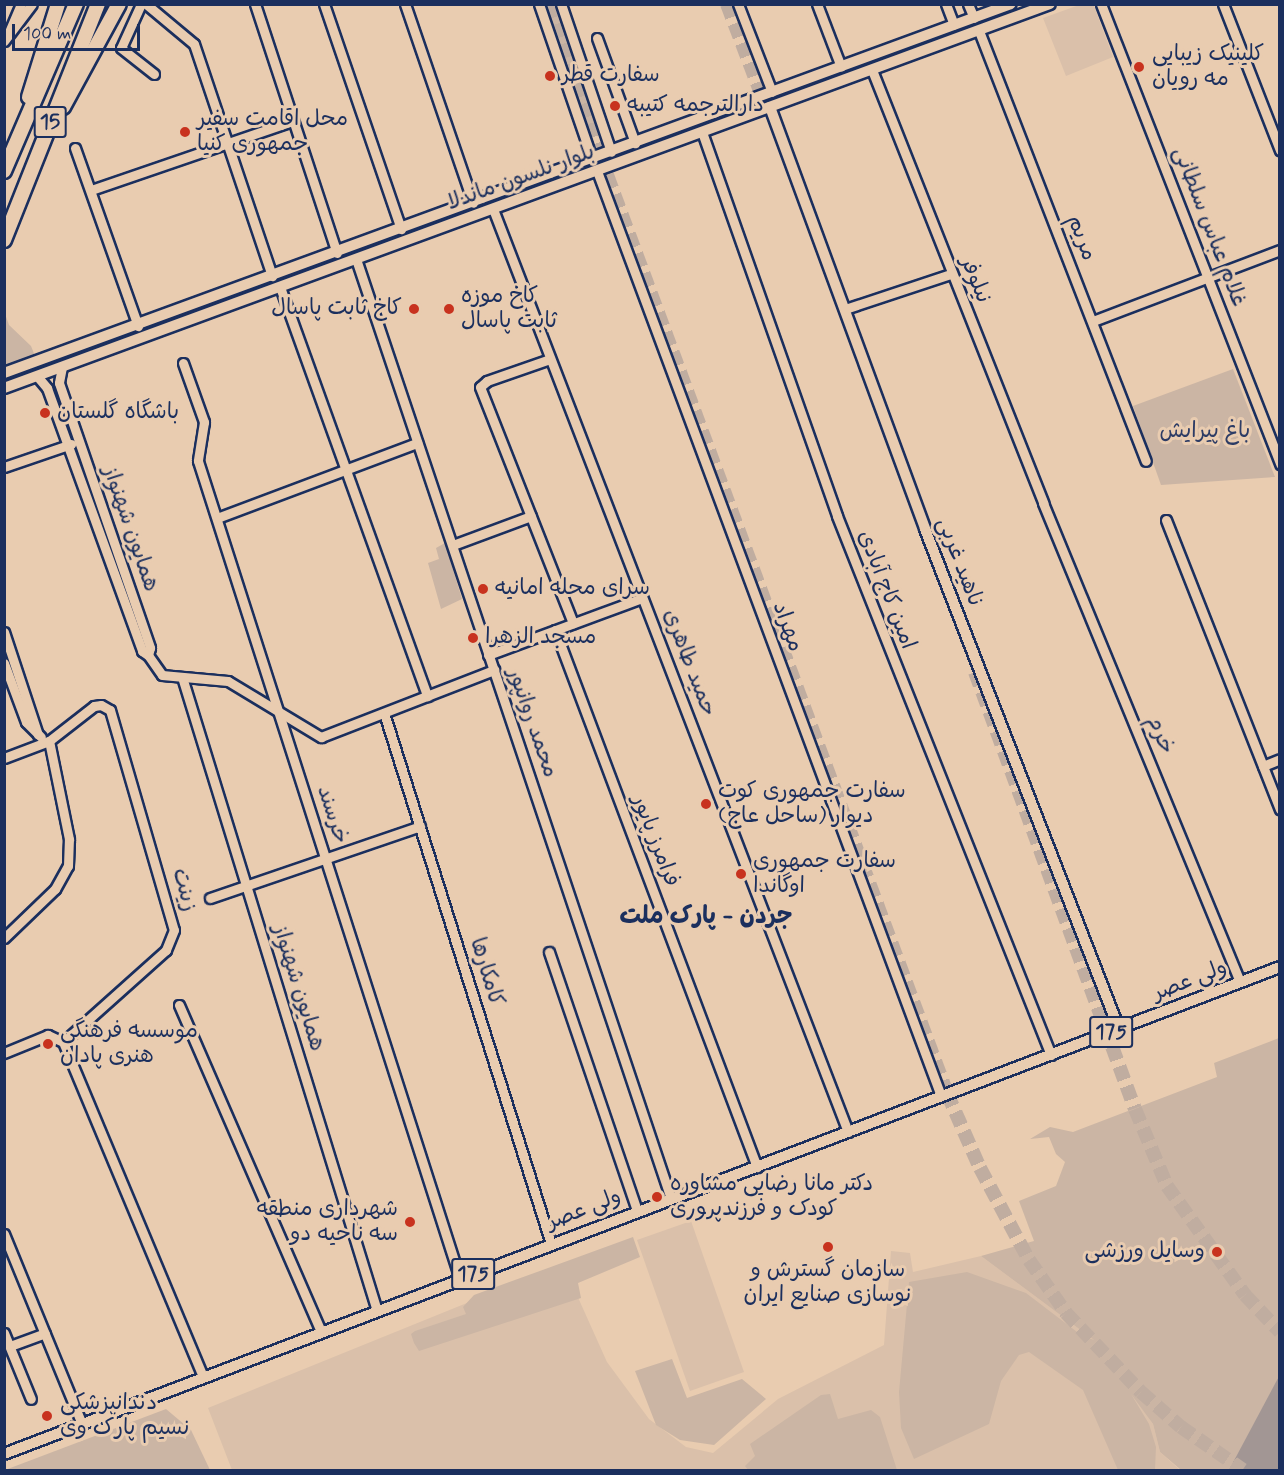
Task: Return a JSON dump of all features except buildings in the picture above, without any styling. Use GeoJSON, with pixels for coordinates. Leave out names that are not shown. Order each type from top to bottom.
{"type":"FeatureCollection","features":[{"type":"Feature","properties":{"kind":"highway"},"geometry":{"type":"LineString","coordinates":[[19,136],[58,4]]}},
{"type":"Feature","properties":{"kind":"highway","name":"15"},"geometry":{"type":"LineString","coordinates":[[4,171],[76,4]]}},
{"type":"Feature","properties":{"kind":"highway","name":"15"},"geometry":{"type":"LineString","coordinates":[[4,240],[98,4]]}},
{"type":"Feature","properties":{"kind":"highway"},"geometry":{"type":"LineString","coordinates":[[40,145],[119,4]]}},
{"type":"Feature","properties":{"kind":"main road","name":"بلوار نلسون ماندلا"},"geometry":{"type":"LineString","coordinates":[[4,373],[138,326],[1011,4]]}},
{"type":"Feature","properties":{"kind":"main road","name":"بلوار نلسون ماندلا"},"geometry":{"type":"LineString","coordinates":[[4,388],[1050,4]]}},
{"type":"Feature","properties":{"kind":"main road","name":"ناهید غربی"},"geometry":{"type":"LineString","coordinates":[[770,107],[929,540],[1119,1029]]}},
{"type":"Feature","properties":{"kind":"main road"},"geometry":{"type":"LineString","coordinates":[[401,229],[405,241]]}},
{"type":"Feature","properties":{"kind":"main road","name":"ولی عصر"},"geometry":{"type":"LineString","coordinates":[[4,1454],[1280,967]]}},
{"type":"Feature","properties":{"kind":"street"},"geometry":{"type":"LineString","coordinates":[[6,39],[21,4]]}},
{"type":"Feature","properties":{"kind":"street"},"geometry":{"type":"LineString","coordinates":[[6,39],[32,4]]}},
{"type":"Feature","properties":{"kind":"street"},"geometry":{"type":"LineString","coordinates":[[141,4],[121,48],[154,74]]}},
{"type":"Feature","properties":{"kind":"street"},"geometry":{"type":"LineString","coordinates":[[146,4],[194,44],[272,276]]}},
{"type":"Feature","properties":{"kind":"street"},"geometry":{"type":"LineString","coordinates":[[255,4],[337,253]]}},
{"type":"Feature","properties":{"kind":"street"},"geometry":{"type":"LineString","coordinates":[[324,4],[401,229]]}},
{"type":"Feature","properties":{"kind":"street"},"geometry":{"type":"LineString","coordinates":[[405,4],[472,203]]}},
{"type":"Feature","properties":{"kind":"street"},"geometry":{"type":"LineString","coordinates":[[539,4],[592,159]]}},
{"type":"Feature","properties":{"kind":"street"},"geometry":{"type":"LineString","coordinates":[[561,4],[611,152]]}},
{"type":"Feature","properties":{"kind":"street"},"geometry":{"type":"LineString","coordinates":[[738,4],[772,92]]}},
{"type":"Feature","properties":{"kind":"street"},"geometry":{"type":"LineString","coordinates":[[817,4],[841,67]]}},
{"type":"Feature","properties":{"kind":"street"},"geometry":{"type":"LineString","coordinates":[[946,4],[954,26]]}},
{"type":"Feature","properties":{"kind":"street"},"geometry":{"type":"LineString","coordinates":[[968,4],[974,18]]}},
{"type":"Feature","properties":{"kind":"street","name":"غلام عباس سلطانی"},"geometry":{"type":"LineString","coordinates":[[1101,4],[1280,464]]}},
{"type":"Feature","properties":{"kind":"street"},"geometry":{"type":"LineString","coordinates":[[1223,4],[1280,150]]}},
{"type":"Feature","properties":{"kind":"street","name":"مریم"},"geometry":{"type":"LineString","coordinates":[[979,31],[1146,461]]}},
{"type":"Feature","properties":{"kind":"street"},"geometry":{"type":"LineString","coordinates":[[597,38],[635,143]]}},
{"type":"Feature","properties":{"kind":"street"},"geometry":{"type":"LineString","coordinates":[[553,45],[573,39]]}},
{"type":"Feature","properties":{"kind":"street","name":"نیلوفر"},"geometry":{"type":"LineString","coordinates":[[872,70],[1043,503]]}},
{"type":"Feature","properties":{"kind":"street"},"geometry":{"type":"LineString","coordinates":[[91,190],[293,121]]}},
{"type":"Feature","properties":{"kind":"street","name":"امین کاج آبادی"},"geometry":{"type":"LineString","coordinates":[[702,132],[841,526],[1051,1055]]}},
{"type":"Feature","properties":{"kind":"street"},"geometry":{"type":"LineString","coordinates":[[75,148],[138,326]]}},
{"type":"Feature","properties":{"kind":"street","name":"مهراد"},"geometry":{"type":"LineString","coordinates":[[597,171],[941,1096]]}},
{"type":"Feature","properties":{"kind":"street","name":"حمید طاهری"},"geometry":{"type":"LineString","coordinates":[[493,209],[848,1132]]}},
{"type":"Feature","properties":{"kind":"street"},"geometry":{"type":"LineString","coordinates":[[1093,321],[1280,250]]}},
{"type":"Feature","properties":{"kind":"street","name":"محمد روانپور"},"geometry":{"type":"LineString","coordinates":[[356,259],[671,1199]]}},
{"type":"Feature","properties":{"kind":"street"},"geometry":{"type":"LineString","coordinates":[[845,309],[951,274]]}},
{"type":"Feature","properties":{"kind":"street"},"geometry":{"type":"LineString","coordinates":[[280,287],[427,696]]}},
{"type":"Feature","properties":{"kind":"street"},"geometry":{"type":"LineString","coordinates":[[550,359],[481,384],[573,623]]}},
{"type":"Feature","properties":{"kind":"street","name":"خرسند"},"geometry":{"type":"LineString","coordinates":[[183,363],[204,422],[198,461],[460,1279]]}},
{"type":"Feature","properties":{"kind":"street","name":"همایون شهنواز"},"geometry":{"type":"LineString","coordinates":[[62,367],[59,383],[147,652]]}},
{"type":"Feature","properties":{"kind":"street","name":"همایون شهنواز"},"geometry":{"type":"LineString","coordinates":[[37,376],[47,388],[147,652]]}},
{"type":"Feature","properties":{"kind":"street"},"geometry":{"type":"LineString","coordinates":[[4,467],[79,441]]}},
{"type":"Feature","properties":{"kind":"street"},"geometry":{"type":"LineString","coordinates":[[216,518],[417,443]]}},
{"type":"Feature","properties":{"kind":"street","name":"خرم"},"geometry":{"type":"LineString","coordinates":[[1043,503],[1240,982]]}},
{"type":"Feature","properties":{"kind":"street"},"geometry":{"type":"LineString","coordinates":[[453,545],[531,516]]}},
{"type":"Feature","properties":{"kind":"street"},"geometry":{"type":"LineString","coordinates":[[1166,520],[1280,809]]}},
{"type":"Feature","properties":{"kind":"street"},"geometry":{"type":"LineString","coordinates":[[488,655],[642,598]]}},
{"type":"Feature","properties":{"kind":"street","name":"فرامرز پایور"},"geometry":{"type":"LineString","coordinates":[[555,630],[757,1167]]}},
{"type":"Feature","properties":{"kind":"street"},"geometry":{"type":"LineString","coordinates":[[4,632],[38,735]]}},
{"type":"Feature","properties":{"kind":"street"},"geometry":{"type":"LineString","coordinates":[[147,652],[162,675],[228,681],[277,708],[321,737],[494,670]]}},
{"type":"Feature","properties":{"kind":"street"},"geometry":{"type":"LineString","coordinates":[[4,663],[26,722],[38,735],[49,741],[69,839],[68,866],[55,890],[4,938]]}},
{"type":"Feature","properties":{"kind":"street","name":"همایون شهنواز"},"geometry":{"type":"LineString","coordinates":[[182,677],[377,1311]]}},
{"type":"Feature","properties":{"kind":"street","name":"زینت"},"geometry":{"type":"LineString","coordinates":[[49,741],[94,706],[106,706],[113,714],[170,910],[173,938],[166,950],[63,1042]]}},
{"type":"Feature","properties":{"kind":"street","name":"کامکارها"},"geometry":{"type":"LineString","coordinates":[[384,713],[551,1244]]}},
{"type":"Feature","properties":{"kind":"street"},"geometry":{"type":"LineString","coordinates":[[4,758],[49,741]]}},
{"type":"Feature","properties":{"kind":"street"},"geometry":{"type":"LineString","coordinates":[[1263,766],[1280,759]]}},
{"type":"Feature","properties":{"kind":"street"},"geometry":{"type":"LineString","coordinates":[[210,898],[420,826]]}},
{"type":"Feature","properties":{"kind":"street"},"geometry":{"type":"LineString","coordinates":[[549,952],[637,1211]]}},
{"type":"Feature","properties":{"kind":"street"},"geometry":{"type":"LineString","coordinates":[[179,1005],[321,1332]]}},
{"type":"Feature","properties":{"kind":"street"},"geometry":{"type":"LineString","coordinates":[[4,1053],[48,1035],[63,1042],[203,1377]]}},
{"type":"Feature","properties":{"kind":"street"},"geometry":{"type":"LineString","coordinates":[[5,1236],[82,1424]]}},
{"type":"Feature","properties":{"kind":"street"},"geometry":{"type":"LineString","coordinates":[[4,1333],[31,1399]]}},
{"type":"Feature","properties":{"kind":"street"},"geometry":{"type":"LineString","coordinates":[[10,1346],[45,1333]]}},
{"type":"Feature","properties":{"kind":"shaded area"},"geometry":{"type":"Polygon","coordinates":[[[1082,4],[1094,6],[1113,57],[1066,76],[1043,18],[1082,4]]]}},
{"type":"Feature","properties":{"kind":"shaded area"},"geometry":{"type":"Polygon","coordinates":[[[691,1221],[744,1372],[690,1391],[637,1240],[691,1221]]]}},
{"type":"Feature","properties":{"kind":"shaded area"},"geometry":{"type":"Polygon","coordinates":[[[891,1251],[910,1253],[913,1272],[981,1256],[1097,1342],[1153,1424],[1160,1452],[1180,1470],[232,1470],[208,1408],[563,1264],[607,1362],[649,1419],[686,1447],[713,1453],[778,1399],[884,1345],[891,1251]]]}},
{"type":"Feature","properties":{"kind":"shaded area"},"geometry":{"type":"Polygon","coordinates":[[[1279,1377],[1279,1470],[1229,1470],[1277,1380],[1279,1377]]]}},
{"type":"Feature","properties":{"kind":"green space"},"geometry":{"type":"Polygon","coordinates":[[[542,5],[556,5],[596,122],[584,127],[542,5]]]}},
{"type":"Feature","properties":{"kind":"green space"},"geometry":{"type":"Polygon","coordinates":[[[4,311],[9,325],[31,346],[35,356],[5,366],[4,311]]]}},
{"type":"Feature","properties":{"kind":"green space","name":"باغ پیرایش"},"geometry":{"type":"Polygon","coordinates":[[[1233,369],[1275,477],[1161,485],[1133,406],[1233,369]]]}},
{"type":"Feature","properties":{"kind":"green space"},"geometry":{"type":"Polygon","coordinates":[[[445,543],[462,599],[441,609],[428,563],[439,559],[436,548],[445,543]]]}},
{"type":"Feature","properties":{"kind":"green space"},"geometry":{"type":"Polygon","coordinates":[[[1279,1038],[1279,1470],[1181,1470],[1160,1452],[1153,1424],[1131,1394],[1149,1424],[1156,1447],[1155,1470],[1118,1470],[1083,1390],[1029,1352],[1019,1355],[1001,1381],[989,1424],[914,1459],[901,1428],[899,1392],[909,1282],[967,1272],[1026,1293],[1081,1335],[1094,1340],[981,1256],[1034,1241],[1019,1201],[1056,1186],[1065,1162],[1056,1154],[1049,1137],[1030,1139],[1050,1127],[1073,1132],[1217,1077],[1214,1063],[1279,1038]]]}},
{"type":"Feature","properties":{"kind":"green space"},"geometry":{"type":"Polygon","coordinates":[[[633,1237],[640,1257],[578,1283],[581,1298],[419,1351],[414,1343],[411,1334],[415,1331],[466,1314],[463,1307],[474,1295],[633,1237]]]}},
{"type":"Feature","properties":{"kind":"green space"},"geometry":{"type":"Polygon","coordinates":[[[672,1359],[687,1398],[742,1379],[766,1399],[714,1445],[680,1440],[656,1425],[635,1371],[672,1359]]]}},
{"type":"Feature","properties":{"kind":"green space"},"geometry":{"type":"Polygon","coordinates":[[[830,1394],[838,1419],[871,1410],[880,1417],[897,1470],[748,1470],[745,1466],[755,1456],[750,1444],[821,1395],[830,1394]]]}},
{"type":"Feature","properties":{"kind":"green space"},"geometry":{"type":"Polygon","coordinates":[[[166,1409],[191,1430],[210,1470],[5,1470],[166,1409]]]}},
{"type":"Feature","properties":{"kind":"tunnel"},"geometry":{"type":"LineString","coordinates":[[550,4],[607,175],[947,1093],[980,1168],[1029,1260],[1066,1313],[1141,1392],[1181,1427],[1243,1470]]}},
{"type":"Feature","properties":{"kind":"tunnel"},"geometry":{"type":"LineString","coordinates":[[727,4],[771,120]]}},
{"type":"Feature","properties":{"kind":"tunnel"},"geometry":{"type":"LineString","coordinates":[[975,672],[1135,1109],[1167,1186],[1245,1295],[1280,1332]]}},
{"type":"Feature","properties":{"kind":"place","name":"کلینیک زیبایی مه رویان"},"geometry":{"type":"Point","coordinates":[1139,67]}},
{"type":"Feature","properties":{"kind":"place","name":"سفارت قطر"},"geometry":{"type":"Point","coordinates":[550,76]}},
{"type":"Feature","properties":{"kind":"place","name":"دارالترجمه کتیبه"},"geometry":{"type":"Point","coordinates":[615,106]}},
{"type":"Feature","properties":{"kind":"place","name":"محل اقامت سفیر جمهوری کنیا"},"geometry":{"type":"Point","coordinates":[185,132]}},
{"type":"Feature","properties":{"kind":"place","name":"کاخ ثابت پاسال"},"geometry":{"type":"Point","coordinates":[414,309]}},
{"type":"Feature","properties":{"kind":"place","name":"کاخ موزه ثابت پاسال"},"geometry":{"type":"Point","coordinates":[449,309]}},
{"type":"Feature","properties":{"kind":"place","name":"باشگاه گلستان"},"geometry":{"type":"Point","coordinates":[45,413]}},
{"type":"Feature","properties":{"kind":"place","name":"سرای محله امانیه"},"geometry":{"type":"Point","coordinates":[483,589]}},
{"type":"Feature","properties":{"kind":"place","name":"مسجد الزهرا"},"geometry":{"type":"Point","coordinates":[473,638]}},
{"type":"Feature","properties":{"kind":"place","name":"سفارت جمهوری کوت دیوار (ساحل عاج)"},"geometry":{"type":"Point","coordinates":[706,804]}},
{"type":"Feature","properties":{"kind":"place","name":"سفارت جمهوری اوگاندا"},"geometry":{"type":"Point","coordinates":[741,874]}},
{"type":"Feature","properties":{"kind":"place","name":"موسسه فرهنگی هنری پادان"},"geometry":{"type":"Point","coordinates":[48,1044]}},
{"type":"Feature","properties":{"kind":"place","name":"دکتر مانا رضایی مشاوره کودک و فرزندپروری"},"geometry":{"type":"Point","coordinates":[657,1197]}},
{"type":"Feature","properties":{"kind":"place","name":"شهرداری منطقه سه ناحیه دو"},"geometry":{"type":"Point","coordinates":[410,1222]}},
{"type":"Feature","properties":{"kind":"place","name":"سازمان گسترش و نوسازی صنایع ایران"},"geometry":{"type":"Point","coordinates":[828,1247]}},
{"type":"Feature","properties":{"kind":"place","name":"وسایل ورزشی"},"geometry":{"type":"Point","coordinates":[1217,1252]}},
{"type":"Feature","properties":{"kind":"place","name":"دندانپزشکی نسیم پارک وی"},"geometry":{"type":"Point","coordinates":[47,1416]}},
{"type":"Feature","properties":{"kind":"district","name":"جردن - پارک ملت"},"geometry":{"type":"Point","coordinates":[706,917]}}]}
